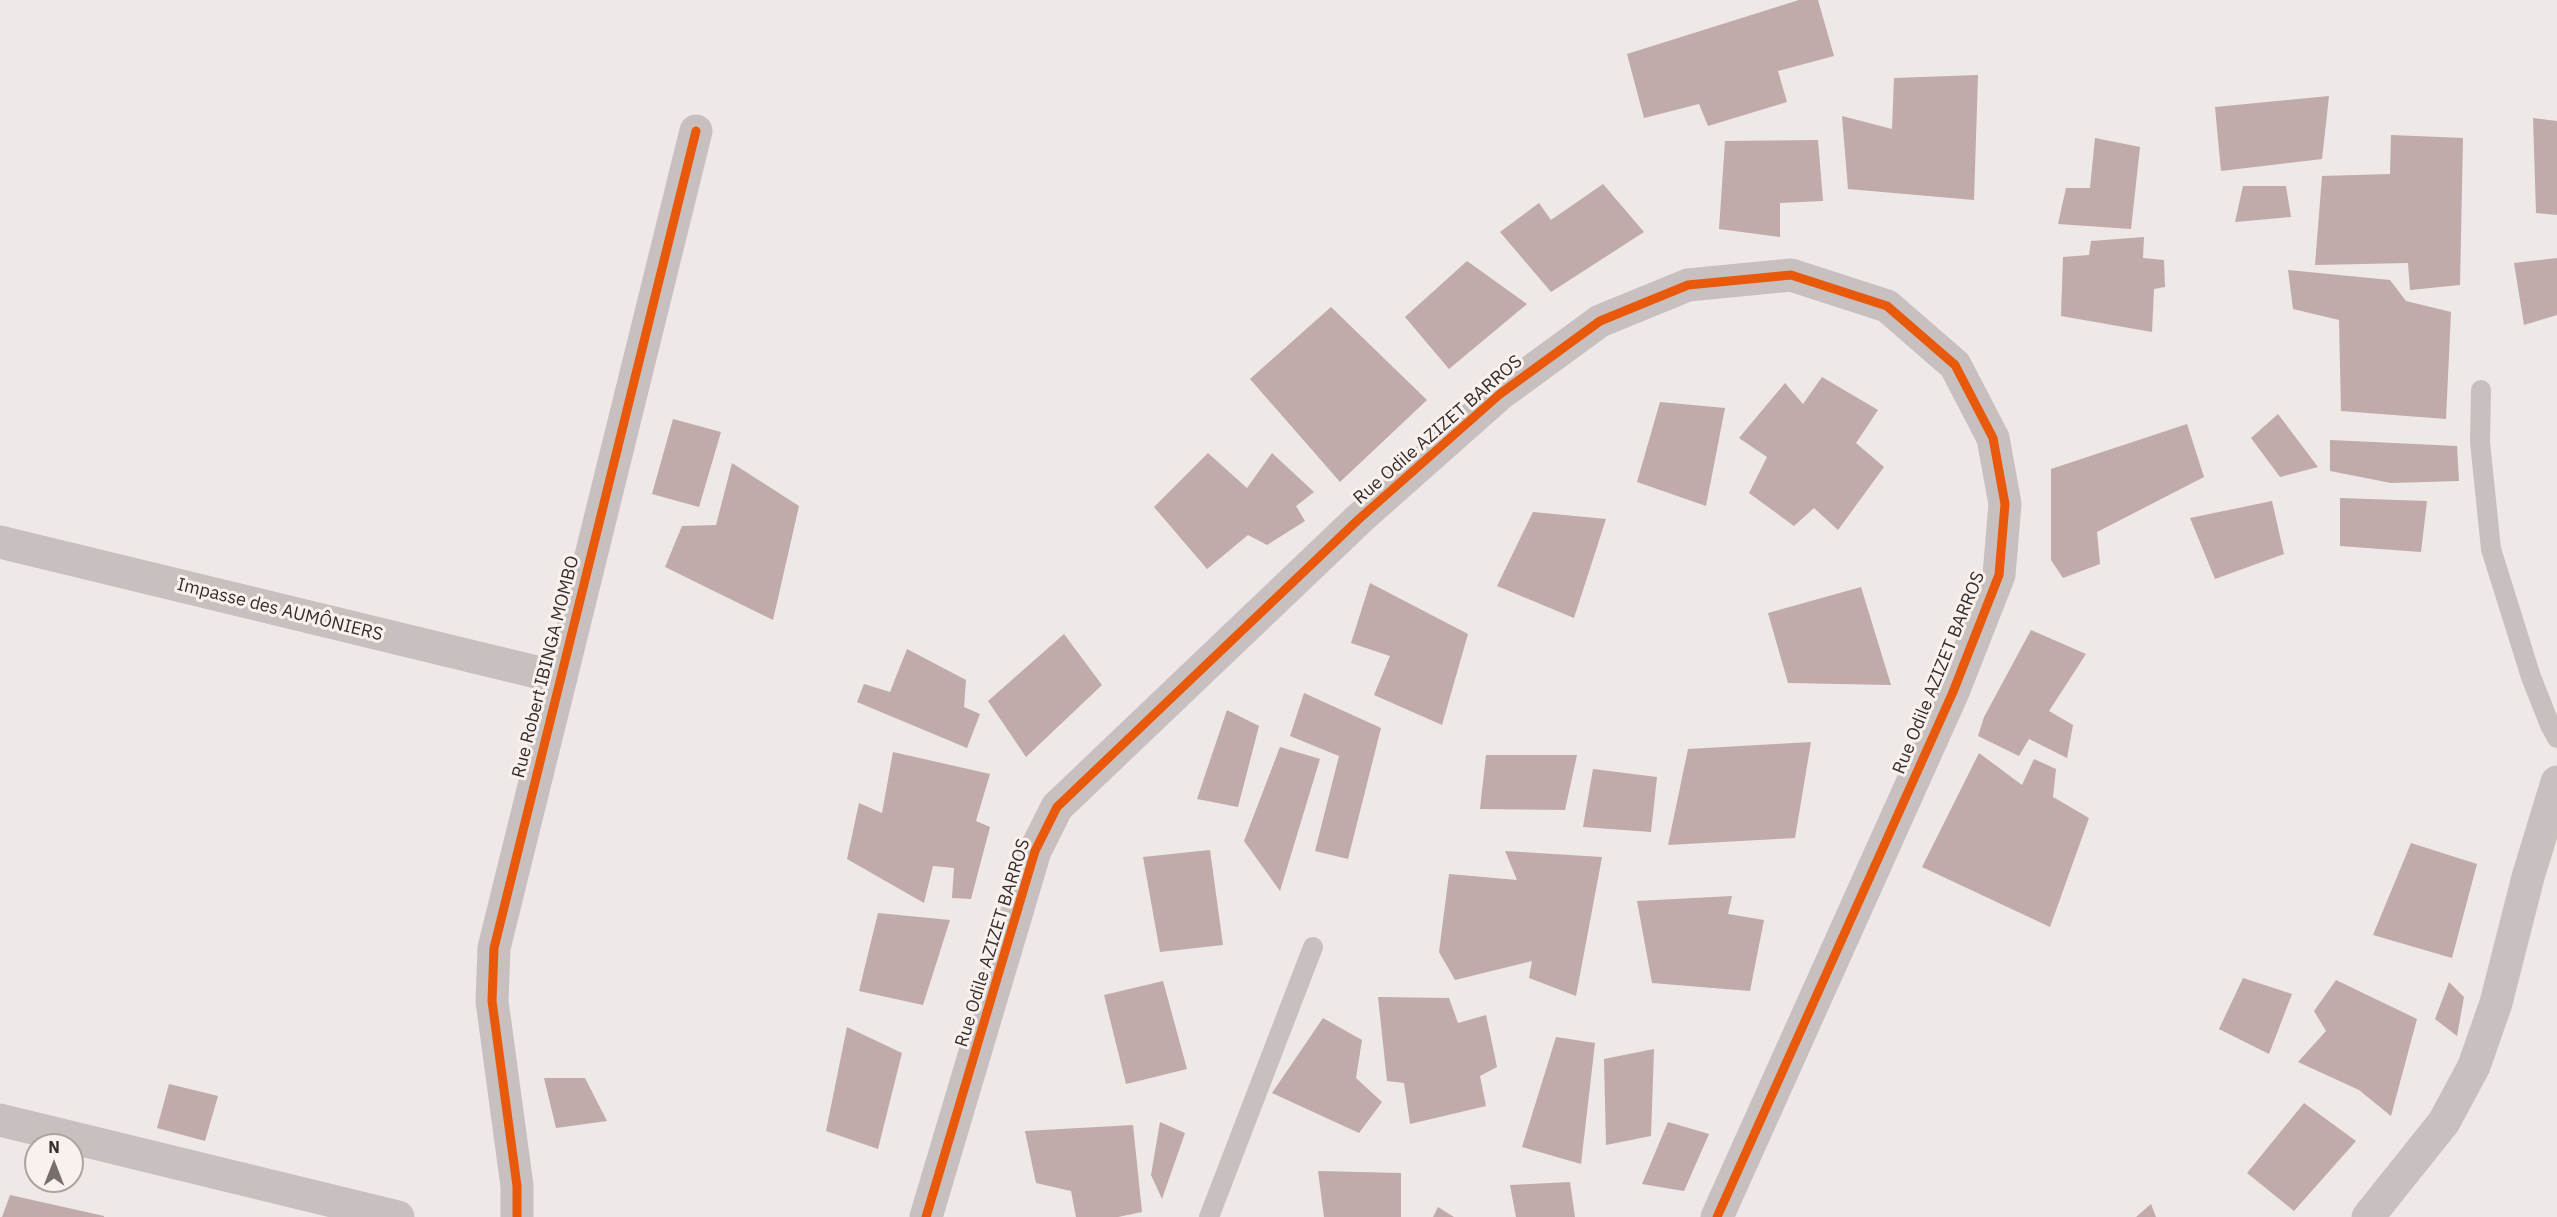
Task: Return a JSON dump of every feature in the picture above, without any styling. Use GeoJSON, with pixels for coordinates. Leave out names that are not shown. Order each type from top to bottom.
{"type":"FeatureCollection","features":[{"type":"Feature","properties":{"kind":"street","name":"Rue Robert IBINGA MOMBO"},"geometry":{"type":"LineString","coordinates":[[517,1217],[517,1186],[492,1001],[494,948],[696,131]]}},
{"type":"Feature","properties":{"kind":"street","name":"Rue Odile AZIZET BARROS"},"geometry":{"type":"LineString","coordinates":[[926,1217],[1035,851],[1057,807],[1359,519],[1500,394],[1600,321],[1688,285],[1791,275],[1887,306],[1955,365],[1993,438],[2005,504],[1999,575],[1953,692],[1717,1217]]}},
{"type":"Feature","properties":{"kind":"street","name":"Impasse des AUMÔNIERS"},"geometry":{"type":"LineString","coordinates":[[0,542],[561,678]]}},
{"type":"Feature","properties":{"kind":"street"},"geometry":{"type":"LineString","coordinates":[[2368,1217],[2444,1122],[2474,1066],[2496,1003],[2528,877],[2557,782]]}},
{"type":"Feature","properties":{"kind":"street"},"geometry":{"type":"LineString","coordinates":[[0,1120],[398,1217]]}},
{"type":"Feature","properties":{"kind":"lane"},"geometry":{"type":"LineString","coordinates":[[2481,390],[2480,442],[2491,549],[2531,677],[2557,738]]}},
{"type":"Feature","properties":{"kind":"lane"},"geometry":{"type":"LineString","coordinates":[[1209,1217],[1313,947]]}},
{"type":"Feature","properties":{"kind":"building"},"geometry":{"type":"Polygon","coordinates":[[[1799,0],[1818,0],[1834,56],[1778,71],[1787,102],[1708,126],[1699,104],[1644,118],[1627,54],[1799,0]]]}},
{"type":"Feature","properties":{"kind":"building"},"geometry":{"type":"Polygon","coordinates":[[[1978,75],[1974,200],[1848,189],[1842,116],[1892,129],[1894,78],[1978,75]]]}},
{"type":"Feature","properties":{"kind":"building"},"geometry":{"type":"Polygon","coordinates":[[[2329,96],[2322,159],[2221,171],[2215,107],[2329,96]]]}},
{"type":"Feature","properties":{"kind":"building"},"geometry":{"type":"Polygon","coordinates":[[[2533,118],[2557,121],[2557,215],[2536,213],[2533,118]]]}},
{"type":"Feature","properties":{"kind":"building"},"geometry":{"type":"Polygon","coordinates":[[[2391,135],[2463,138],[2460,285],[2410,290],[2408,263],[2315,265],[2322,176],[2390,174],[2391,135]]]}},
{"type":"Feature","properties":{"kind":"building"},"geometry":{"type":"Polygon","coordinates":[[[2095,138],[2140,147],[2131,229],[2058,224],[2066,188],[2090,188],[2095,138]]]}},
{"type":"Feature","properties":{"kind":"building"},"geometry":{"type":"Polygon","coordinates":[[[1818,140],[1823,201],[1780,203],[1780,237],[1719,229],[1725,141],[1818,140]]]}},
{"type":"Feature","properties":{"kind":"building"},"geometry":{"type":"Polygon","coordinates":[[[1603,184],[1644,232],[1551,292],[1500,232],[1539,203],[1551,220],[1603,184]]]}},
{"type":"Feature","properties":{"kind":"building"},"geometry":{"type":"Polygon","coordinates":[[[2243,186],[2286,186],[2291,217],[2235,222],[2243,186]]]}},
{"type":"Feature","properties":{"kind":"building"},"geometry":{"type":"Polygon","coordinates":[[[2144,237],[2143,258],[2164,260],[2165,287],[2154,289],[2152,332],[2061,316],[2063,257],[2089,255],[2091,241],[2144,237]]]}},
{"type":"Feature","properties":{"kind":"building"},"geometry":{"type":"Polygon","coordinates":[[[2557,258],[2557,315],[2524,325],[2514,263],[2557,258]]]}},
{"type":"Feature","properties":{"kind":"building"},"geometry":{"type":"Polygon","coordinates":[[[1467,261],[1527,304],[1449,369],[1405,317],[1467,261]]]}},
{"type":"Feature","properties":{"kind":"building"},"geometry":{"type":"Polygon","coordinates":[[[2288,270],[2390,280],[2406,301],[2451,312],[2446,419],[2341,411],[2339,320],[2293,309],[2288,270]]]}},
{"type":"Feature","properties":{"kind":"building"},"geometry":{"type":"Polygon","coordinates":[[[1331,307],[1427,400],[1340,482],[1250,379],[1331,307]]]}},
{"type":"Feature","properties":{"kind":"building"},"geometry":{"type":"Polygon","coordinates":[[[1822,377],[1878,410],[1856,443],[1884,467],[1838,530],[1814,508],[1794,526],[1749,493],[1767,457],[1739,438],[1785,383],[1803,404],[1822,377]]]}},
{"type":"Feature","properties":{"kind":"building"},"geometry":{"type":"Polygon","coordinates":[[[1660,402],[1725,408],[1706,506],[1637,482],[1660,402]]]}},
{"type":"Feature","properties":{"kind":"building"},"geometry":{"type":"Polygon","coordinates":[[[2278,414],[2318,467],[2280,477],[2251,438],[2278,414]]]}},
{"type":"Feature","properties":{"kind":"building"},"geometry":{"type":"Polygon","coordinates":[[[673,419],[721,432],[699,507],[652,494],[673,419]]]}},
{"type":"Feature","properties":{"kind":"building"},"geometry":{"type":"Polygon","coordinates":[[[2187,424],[2204,477],[2097,532],[2100,564],[2063,578],[2051,560],[2051,469],[2187,424]]]}},
{"type":"Feature","properties":{"kind":"building"},"geometry":{"type":"Polygon","coordinates":[[[2330,440],[2457,446],[2459,481],[2391,483],[2330,471],[2330,440]]]}},
{"type":"Feature","properties":{"kind":"building"},"geometry":{"type":"Polygon","coordinates":[[[1208,453],[1247,488],[1272,453],[1314,492],[1296,506],[1305,521],[1267,545],[1248,535],[1207,569],[1154,507],[1208,453]]]}},
{"type":"Feature","properties":{"kind":"building"},"geometry":{"type":"Polygon","coordinates":[[[732,463],[799,506],[773,620],[665,567],[682,526],[716,525],[732,463]]]}},
{"type":"Feature","properties":{"kind":"building"},"geometry":{"type":"Polygon","coordinates":[[[2340,498],[2427,501],[2421,552],[2340,546],[2340,498]]]}},
{"type":"Feature","properties":{"kind":"building"},"geometry":{"type":"Polygon","coordinates":[[[2272,501],[2284,554],[2215,579],[2190,518],[2272,501]]]}},
{"type":"Feature","properties":{"kind":"building"},"geometry":{"type":"Polygon","coordinates":[[[1533,512],[1606,519],[1574,618],[1497,586],[1533,512]]]}},
{"type":"Feature","properties":{"kind":"building"},"geometry":{"type":"Polygon","coordinates":[[[1370,583],[1468,634],[1442,725],[1374,695],[1390,656],[1351,643],[1370,583]]]}},
{"type":"Feature","properties":{"kind":"building"},"geometry":{"type":"Polygon","coordinates":[[[1861,587],[1891,685],[1788,683],[1768,613],[1861,587]]]}},
{"type":"Feature","properties":{"kind":"building"},"geometry":{"type":"Polygon","coordinates":[[[2031,630],[2086,654],[2049,711],[2073,725],[2067,758],[2029,739],[2019,756],[1978,736],[1984,717],[2031,630]]]}},
{"type":"Feature","properties":{"kind":"building"},"geometry":{"type":"Polygon","coordinates":[[[1064,634],[1102,685],[1026,757],[988,701],[1064,634]]]}},
{"type":"Feature","properties":{"kind":"building"},"geometry":{"type":"Polygon","coordinates":[[[907,649],[966,680],[964,707],[980,714],[967,748],[857,702],[864,684],[890,692],[907,649]]]}},
{"type":"Feature","properties":{"kind":"building"},"geometry":{"type":"Polygon","coordinates":[[[1304,693],[1381,728],[1348,859],[1315,851],[1339,756],[1290,736],[1304,693]]]}},
{"type":"Feature","properties":{"kind":"building"},"geometry":{"type":"Polygon","coordinates":[[[1227,710],[1259,726],[1238,807],[1197,799],[1227,710]]]}},
{"type":"Feature","properties":{"kind":"building"},"geometry":{"type":"Polygon","coordinates":[[[1811,742],[1795,838],[1668,845],[1688,749],[1811,742]]]}},
{"type":"Feature","properties":{"kind":"building"},"geometry":{"type":"Polygon","coordinates":[[[1280,747],[1320,759],[1280,891],[1244,841],[1280,747]]]}},
{"type":"Feature","properties":{"kind":"building"},"geometry":{"type":"Polygon","coordinates":[[[893,752],[990,774],[976,821],[990,827],[971,899],[952,898],[954,868],[933,866],[924,903],[847,859],[859,803],[882,813],[893,752]]]}},
{"type":"Feature","properties":{"kind":"building"},"geometry":{"type":"Polygon","coordinates":[[[1979,753],[2022,785],[2034,759],[2056,769],[2053,797],[2089,818],[2050,927],[1922,867],[1979,753]]]}},
{"type":"Feature","properties":{"kind":"building"},"geometry":{"type":"Polygon","coordinates":[[[1486,755],[1577,755],[1565,810],[1480,809],[1486,755]]]}},
{"type":"Feature","properties":{"kind":"building"},"geometry":{"type":"Polygon","coordinates":[[[1593,769],[1657,777],[1651,832],[1583,827],[1593,769]]]}},
{"type":"Feature","properties":{"kind":"building"},"geometry":{"type":"Polygon","coordinates":[[[2411,843],[2477,864],[2452,958],[2373,935],[2411,843]]]}},
{"type":"Feature","properties":{"kind":"building"},"geometry":{"type":"Polygon","coordinates":[[[1210,850],[1223,945],[1160,952],[1143,857],[1210,850]]]}},
{"type":"Feature","properties":{"kind":"building"},"geometry":{"type":"Polygon","coordinates":[[[1505,851],[1602,857],[1576,996],[1529,978],[1532,961],[1455,980],[1439,952],[1449,874],[1517,880],[1505,851]]]}},
{"type":"Feature","properties":{"kind":"building"},"geometry":{"type":"Polygon","coordinates":[[[1732,896],[1728,914],[1764,920],[1750,991],[1652,983],[1637,901],[1732,896]]]}},
{"type":"Feature","properties":{"kind":"building"},"geometry":{"type":"Polygon","coordinates":[[[878,913],[950,920],[923,1005],[859,991],[878,913]]]}},
{"type":"Feature","properties":{"kind":"building"},"geometry":{"type":"Polygon","coordinates":[[[2243,978],[2292,994],[2269,1054],[2219,1029],[2243,978]]]}},
{"type":"Feature","properties":{"kind":"building"},"geometry":{"type":"Polygon","coordinates":[[[2336,980],[2417,1019],[2391,1116],[2359,1090],[2298,1062],[2326,1031],[2314,1011],[2336,980]]]}},
{"type":"Feature","properties":{"kind":"building"},"geometry":{"type":"Polygon","coordinates":[[[1163,981],[1187,1069],[1126,1084],[1104,995],[1163,981]]]}},
{"type":"Feature","properties":{"kind":"building"},"geometry":{"type":"Polygon","coordinates":[[[2449,982],[2464,997],[2457,1036],[2435,1019],[2449,982]]]}},
{"type":"Feature","properties":{"kind":"building"},"geometry":{"type":"Polygon","coordinates":[[[1378,997],[1449,998],[1458,1023],[1486,1015],[1497,1067],[1480,1076],[1486,1106],[1410,1124],[1404,1083],[1387,1081],[1378,997]]]}},
{"type":"Feature","properties":{"kind":"building"},"geometry":{"type":"Polygon","coordinates":[[[1323,1018],[1362,1040],[1356,1078],[1382,1102],[1359,1133],[1272,1093],[1323,1018]]]}},
{"type":"Feature","properties":{"kind":"building"},"geometry":{"type":"Polygon","coordinates":[[[847,1027],[902,1053],[878,1149],[826,1131],[847,1027]]]}},
{"type":"Feature","properties":{"kind":"building"},"geometry":{"type":"Polygon","coordinates":[[[1556,1037],[1595,1043],[1581,1164],[1522,1147],[1556,1037]]]}},
{"type":"Feature","properties":{"kind":"building"},"geometry":{"type":"Polygon","coordinates":[[[1654,1049],[1651,1136],[1606,1145],[1604,1059],[1654,1049]]]}},
{"type":"Feature","properties":{"kind":"building"},"geometry":{"type":"Polygon","coordinates":[[[544,1078],[585,1078],[607,1121],[556,1128],[544,1078]]]}},
{"type":"Feature","properties":{"kind":"building"},"geometry":{"type":"Polygon","coordinates":[[[169,1084],[218,1096],[205,1141],[157,1128],[169,1084]]]}},
{"type":"Feature","properties":{"kind":"building"},"geometry":{"type":"Polygon","coordinates":[[[2304,1103],[2356,1141],[2294,1211],[2247,1173],[2304,1103]]]}},
{"type":"Feature","properties":{"kind":"building"},"geometry":{"type":"Polygon","coordinates":[[[1160,1122],[1185,1133],[1162,1199],[1151,1175],[1160,1122]]]}},
{"type":"Feature","properties":{"kind":"building"},"geometry":{"type":"Polygon","coordinates":[[[1668,1122],[1709,1134],[1684,1191],[1642,1184],[1668,1122]]]}},
{"type":"Feature","properties":{"kind":"building"},"geometry":{"type":"Polygon","coordinates":[[[1133,1125],[1142,1212],[1118,1217],[1076,1217],[1071,1191],[1036,1183],[1025,1131],[1133,1125]]]}},
{"type":"Feature","properties":{"kind":"building"},"geometry":{"type":"Polygon","coordinates":[[[1318,1171],[1401,1173],[1401,1217],[1324,1217],[1318,1171]]]}},
{"type":"Feature","properties":{"kind":"building"},"geometry":{"type":"Polygon","coordinates":[[[1570,1182],[1575,1217],[1516,1217],[1510,1185],[1570,1182]]]}},
{"type":"Feature","properties":{"kind":"building"},"geometry":{"type":"Polygon","coordinates":[[[10,1195],[104,1216],[104,1217],[2,1217],[10,1195]]]}},
{"type":"Feature","properties":{"kind":"building"},"geometry":{"type":"Polygon","coordinates":[[[2151,1204],[2156,1217],[2136,1217],[2151,1204]]]}},
{"type":"Feature","properties":{"kind":"building"},"geometry":{"type":"Polygon","coordinates":[[[1438,1207],[1454,1217],[1433,1217],[1438,1207]]]}},
{"type":"Feature","properties":{"kind":"cycle path"},"geometry":{"type":"LineString","coordinates":[[517,1217],[517,1186],[492,1001],[494,948],[696,131]]}},
{"type":"Feature","properties":{"kind":"cycle path"},"geometry":{"type":"LineString","coordinates":[[926,1217],[1035,851],[1057,807],[1359,519],[1500,394],[1600,321],[1688,285],[1791,275],[1887,306],[1955,365],[1993,438],[2005,504],[1999,575],[1953,692],[1717,1217]]}}]}
